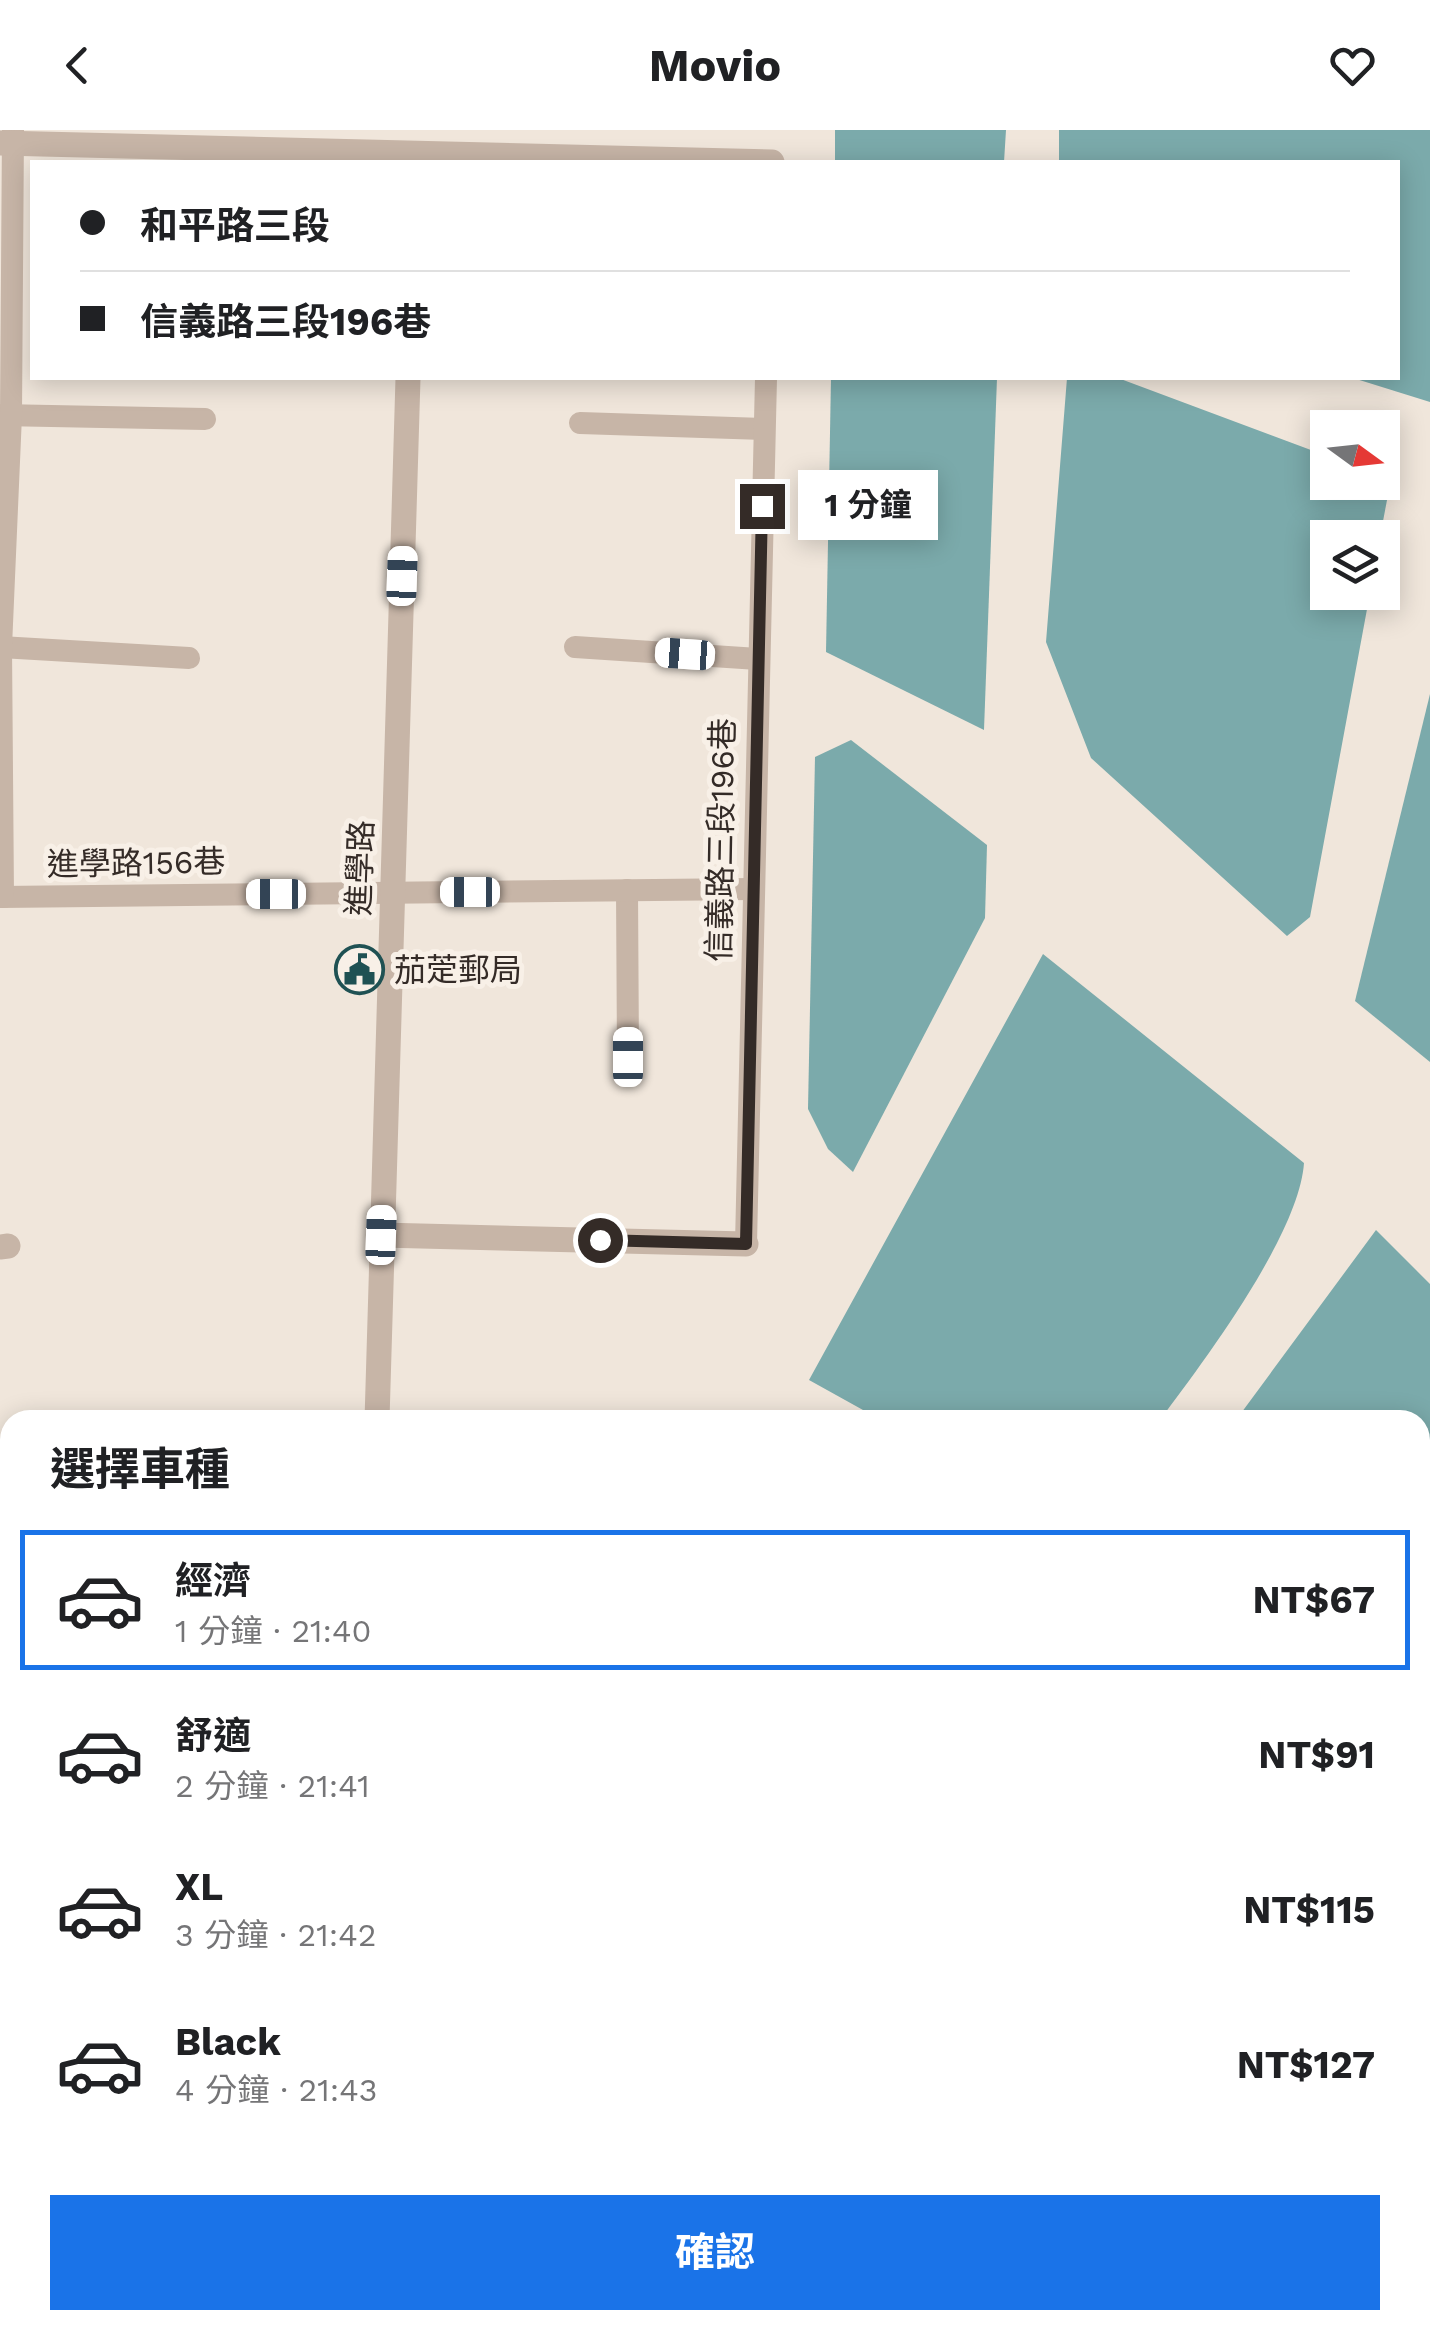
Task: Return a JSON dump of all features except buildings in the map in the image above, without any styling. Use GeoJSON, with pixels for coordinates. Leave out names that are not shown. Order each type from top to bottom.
{"type":"FeatureCollection","features":[{"type":"Feature","properties":{"kind":"street"},"geometry":{"type":"LineString","coordinates":[[9,139],[161,138],[717,160]]}},
{"type":"Feature","properties":{"kind":"street","name":"進學路"},"geometry":{"type":"LineString","coordinates":[[377,1410],[408,380]]}},
{"type":"Feature","properties":{"kind":"street"},"geometry":{"type":"LineString","coordinates":[[381,1235],[746,1244]]}},
{"type":"Feature","properties":{"kind":"lane"},"geometry":{"type":"LineString","coordinates":[[2,897],[0,647],[9,139]]}},
{"type":"Feature","properties":{"kind":"lane","name":"信義路三段196巷"},"geometry":{"type":"LineString","coordinates":[[746,1244],[766,380]]}},
{"type":"Feature","properties":{"kind":"lane"},"geometry":{"type":"LineString","coordinates":[[6,415],[205,419]]}},
{"type":"Feature","properties":{"kind":"lane"},"geometry":{"type":"LineString","coordinates":[[580,423],[764,429]]}},
{"type":"Feature","properties":{"kind":"lane"},"geometry":{"type":"LineString","coordinates":[[0,647],[188,658]]}},
{"type":"Feature","properties":{"kind":"lane"},"geometry":{"type":"LineString","coordinates":[[574,647],[758,660]]}},
{"type":"Feature","properties":{"kind":"lane","name":"進學路156巷"},"geometry":{"type":"LineString","coordinates":[[2,897],[752,889]]}},
{"type":"Feature","properties":{"kind":"lane"},"geometry":{"type":"LineString","coordinates":[[627,890],[628,1057]]}},
{"type":"Feature","properties":{"kind":"water"},"geometry":{"type":"Polygon","coordinates":[[[835,130],[1006,130],[1004,160],[835,160],[835,130]]]}},
{"type":"Feature","properties":{"kind":"water"},"geometry":{"type":"Polygon","coordinates":[[[1059,130],[1430,130],[1430,402],[1359,380],[1400,380],[1400,160],[1059,160],[1059,130]]]}},
{"type":"Feature","properties":{"kind":"water"},"geometry":{"type":"Polygon","coordinates":[[[831,380],[997,380],[984,730],[826,652],[831,380]]]}},
{"type":"Feature","properties":{"kind":"water"},"geometry":{"type":"Polygon","coordinates":[[[1067,380],[1123,380],[1310,450],[1310,500],[1387,500],[1383,520],[1310,520],[1310,610],[1367,610],[1310,917],[1287,936],[1091,758],[1046,642],[1067,380]]]}},
{"type":"Feature","properties":{"kind":"water"},"geometry":{"type":"Polygon","coordinates":[[[1430,694],[1430,1062],[1355,1001],[1430,694]]]}},
{"type":"Feature","properties":{"kind":"water"},"geometry":{"type":"Polygon","coordinates":[[[851,740],[987,845],[985,918],[853,1172],[828,1149],[808,1109],[815,757],[851,740]]]}},
{"type":"Feature","properties":{"kind":"water"},"geometry":{"type":"Polygon","coordinates":[[[1043,954],[1304,1163],[1286,1225],[1268,1260],[1167,1410],[863,1410],[809,1380],[1043,954]]]}},
{"type":"Feature","properties":{"kind":"water"},"geometry":{"type":"Polygon","coordinates":[[[1376,1230],[1430,1284],[1430,1410],[1243,1410],[1376,1230]]]}},
{"type":"Feature","properties":{"kind":"place","name":"茄萣郵局"},"geometry":{"type":"Point","coordinates":[359,970]}},
{"type":"Feature","properties":{"kind":"route"},"geometry":{"type":"LineString","coordinates":[[600,1240],[746,1244],[762,506]]}}]}
